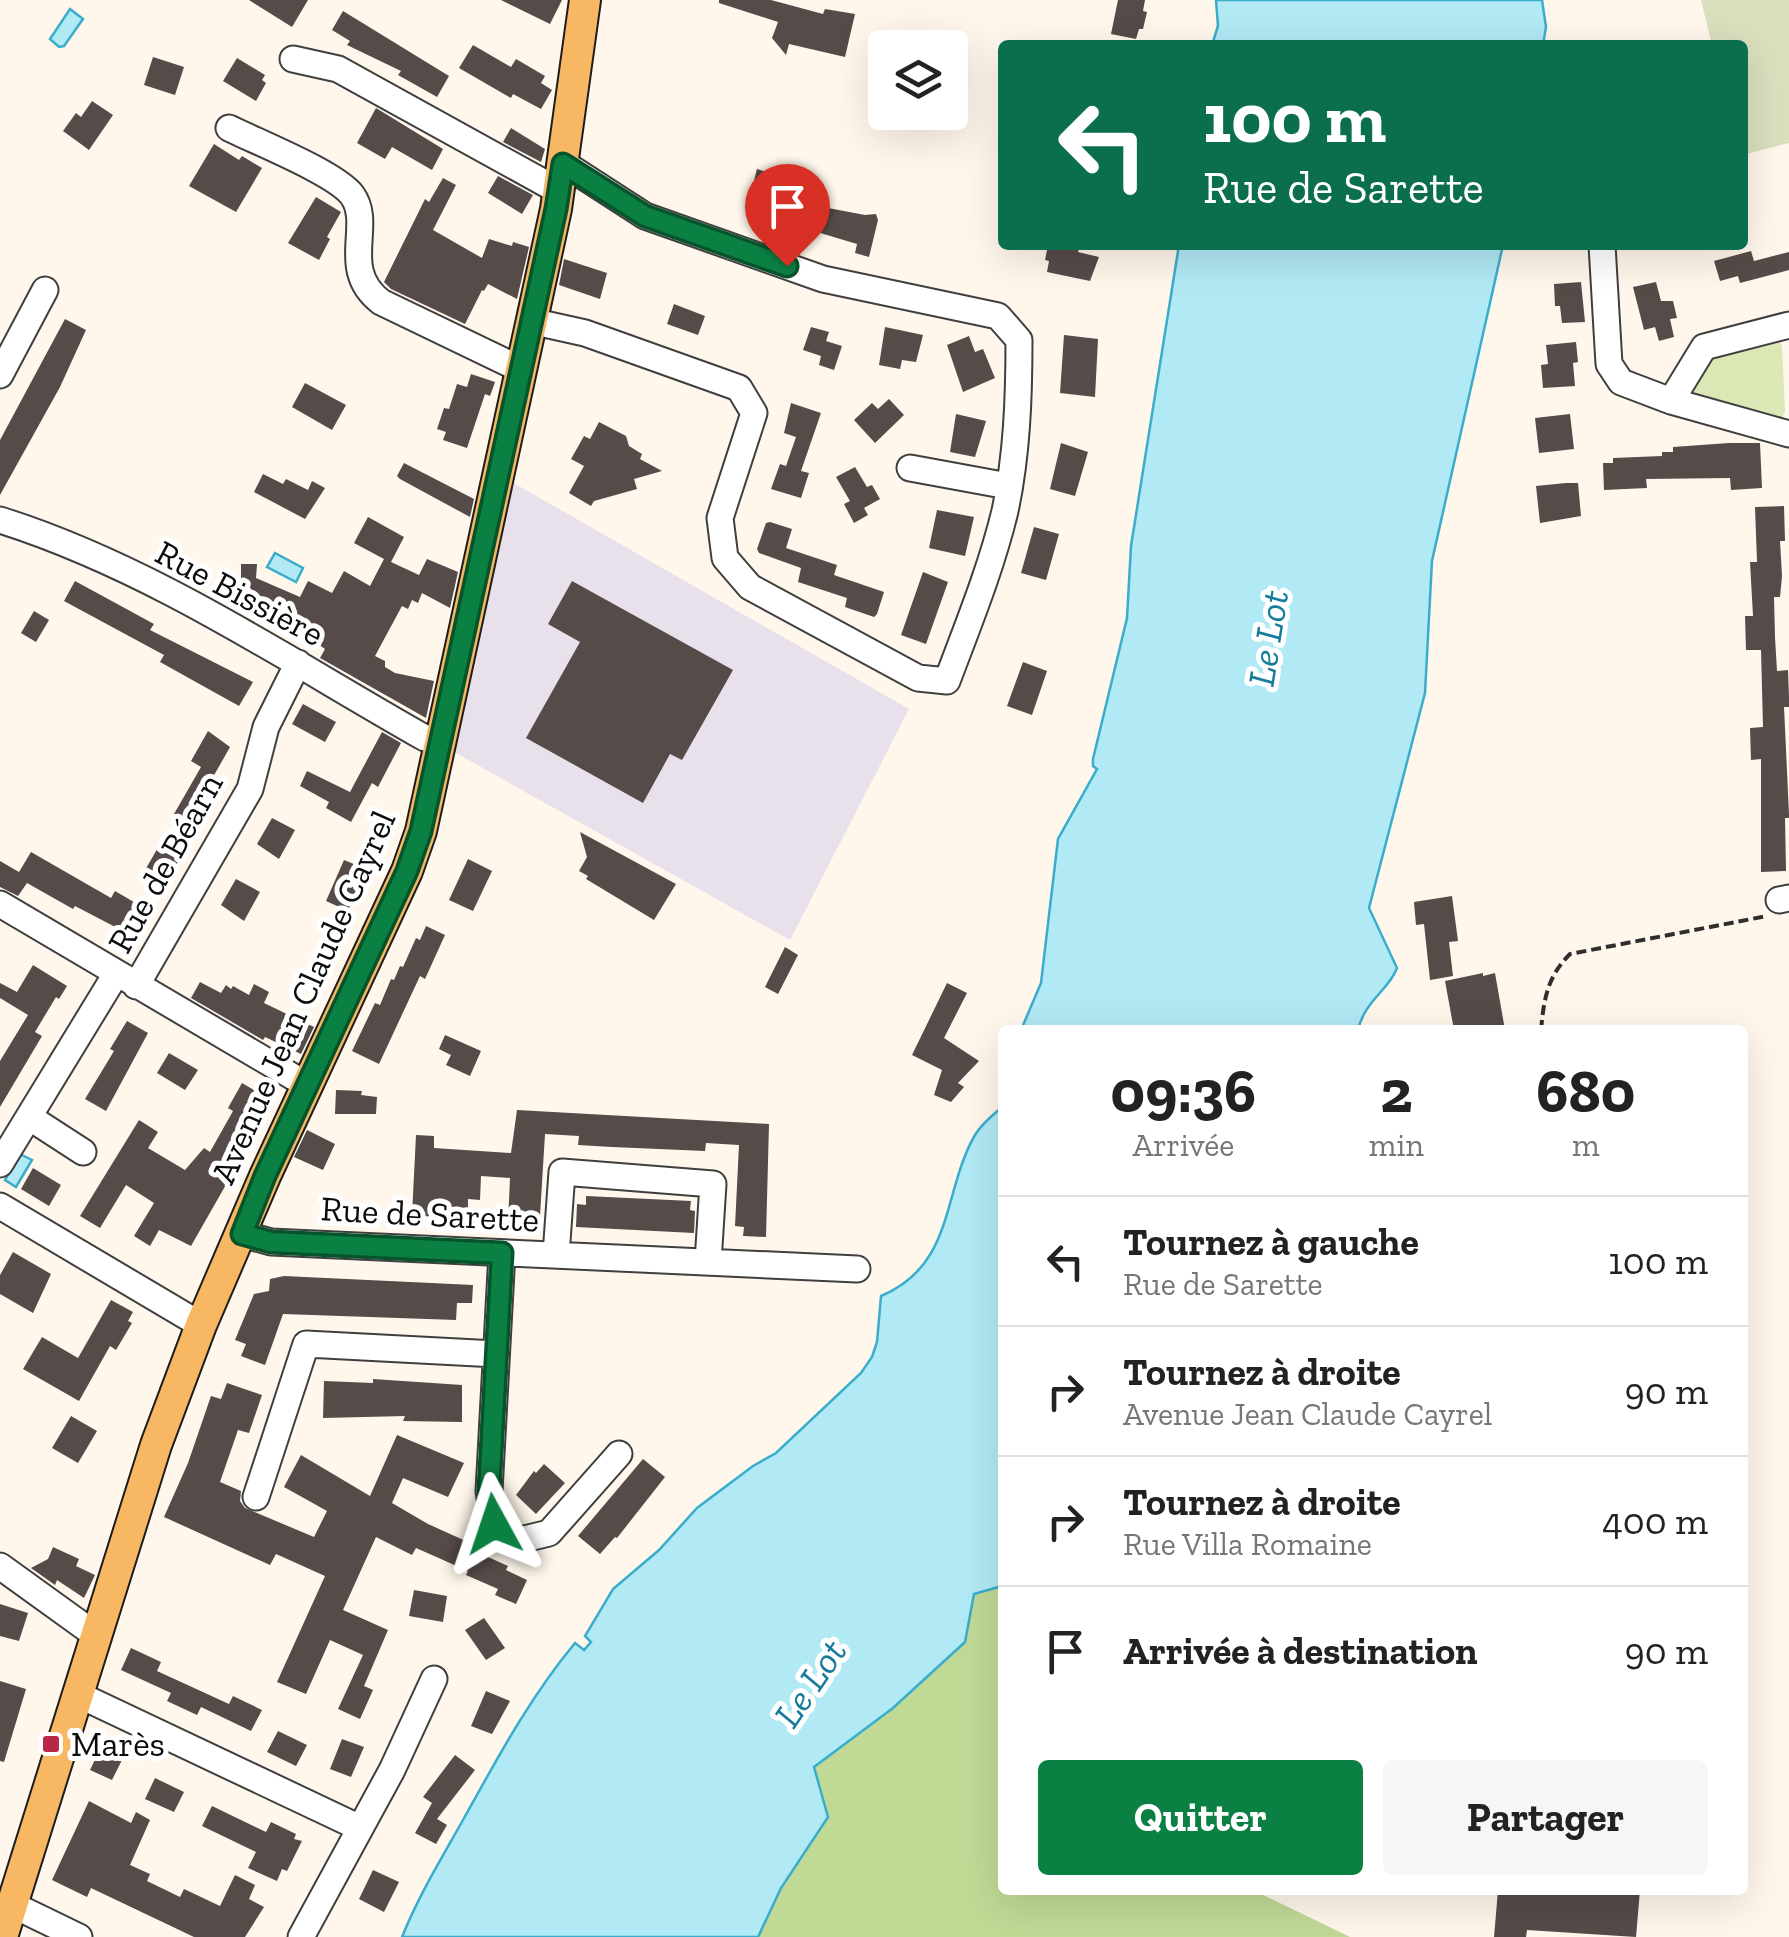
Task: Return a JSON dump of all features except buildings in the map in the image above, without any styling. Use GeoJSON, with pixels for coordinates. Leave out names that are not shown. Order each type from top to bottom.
{"type":"FeatureCollection","features":[{"type":"Feature","properties":{"kind":"main road","name":"Avenue Jean Claude Cayrel"},"geometry":{"type":"LineString","coordinates":[[2,1937],[156,1446],[202,1325],[307,1085],[407,871],[421,831],[561,177],[585,0]]}},
{"type":"Feature","properties":{"kind":"street"},"geometry":{"type":"LineString","coordinates":[[292,59],[338,69],[645,216],[823,279],[998,316],[1019,340],[1020,404],[1005,510],[947,681],[918,678],[750,587],[725,558],[720,518],[754,413],[739,388],[585,333],[531,322]]}},
{"type":"Feature","properties":{"kind":"street"},"geometry":{"type":"LineString","coordinates":[[230,128],[334,180],[351,194],[357,206],[356,250],[361,276],[370,294],[520,369]]}},
{"type":"Feature","properties":{"kind":"street"},"geometry":{"type":"LineString","coordinates":[[1602,250],[1609,364],[1620,382],[1671,401],[1789,434]]}},
{"type":"Feature","properties":{"kind":"street"},"geometry":{"type":"LineString","coordinates":[[3,363],[44,290]]}},
{"type":"Feature","properties":{"kind":"street"},"geometry":{"type":"LineString","coordinates":[[1671,401],[1704,347],[1789,326]]}},
{"type":"Feature","properties":{"kind":"street"},"geometry":{"type":"LineString","coordinates":[[910,468],[1008,486]]}},
{"type":"Feature","properties":{"kind":"street","name":"Rue Bissière"},"geometry":{"type":"LineString","coordinates":[[0,520],[62,540],[207,612],[425,738],[440,742]]}},
{"type":"Feature","properties":{"kind":"street","name":"Rue de Béarn"},"geometry":{"type":"LineString","coordinates":[[0,1164],[250,789],[266,727],[298,663]]}},
{"type":"Feature","properties":{"kind":"street"},"geometry":{"type":"LineString","coordinates":[[0,904],[307,1085]]}},
{"type":"Feature","properties":{"kind":"street"},"geometry":{"type":"LineString","coordinates":[[29,1117],[83,1152]]}},
{"type":"Feature","properties":{"kind":"street","name":"Rue de Sarette"},"geometry":{"type":"LineString","coordinates":[[556,1255],[562,1172],[713,1184],[708,1262]]}},
{"type":"Feature","properties":{"kind":"street"},"geometry":{"type":"LineString","coordinates":[[0,1206],[202,1325]]}},
{"type":"Feature","properties":{"kind":"street","name":"Rue de Sarette"},"geometry":{"type":"LineString","coordinates":[[242,1234],[271,1242],[857,1269]]}},
{"type":"Feature","properties":{"kind":"street"},"geometry":{"type":"LineString","coordinates":[[502,1253],[489,1491],[494,1524],[520,1540],[549,1533],[619,1454]]}},
{"type":"Feature","properties":{"kind":"street"},"geometry":{"type":"LineString","coordinates":[[256,1497],[306,1344],[496,1354]]}},
{"type":"Feature","properties":{"kind":"street"},"geometry":{"type":"LineString","coordinates":[[0,1566],[97,1636]]}},
{"type":"Feature","properties":{"kind":"street"},"geometry":{"type":"LineString","coordinates":[[301,1937],[392,1770],[434,1679]]}},
{"type":"Feature","properties":{"kind":"street"},"geometry":{"type":"LineString","coordinates":[[79,1694],[360,1828]]}},
{"type":"Feature","properties":{"kind":"street"},"geometry":{"type":"LineString","coordinates":[[13,1905],[79,1937]]}},
{"type":"Feature","properties":{"kind":"path"},"geometry":{"type":"LineString","coordinates":[[1542,1025],[1545,992],[1555,969],[1570,954],[1779,905]]}},
{"type":"Feature","properties":{"kind":"shaded area"},"geometry":{"type":"Polygon","coordinates":[[[510,481],[909,709],[790,940],[454,752],[510,481]]]}},
{"type":"Feature","properties":{"kind":"green space"},"geometry":{"type":"Polygon","coordinates":[[[1701,0],[1789,0],[1789,143],[1748,154],[1748,40],[1711,40],[1701,0]]]}},
{"type":"Feature","properties":{"kind":"green space"},"geometry":{"type":"Polygon","coordinates":[[[1778,339],[1782,346],[1785,412],[1780,419],[1694,399],[1688,392],[1704,357],[1778,339]]]}},
{"type":"Feature","properties":{"kind":"green space"},"geometry":{"type":"Polygon","coordinates":[[[998,1587],[998,1895],[1263,1895],[1350,1937],[758,1937],[781,1888],[814,1767],[893,1708],[974,1594],[998,1587]]]}},
{"type":"Feature","properties":{"kind":"water"},"geometry":{"type":"Polygon","coordinates":[[[1216,0],[1542,0],[1546,27],[1544,40],[1214,40],[1218,26],[1216,0]]]}},
{"type":"Feature","properties":{"kind":"water"},"geometry":{"type":"Polygon","coordinates":[[[70,9],[83,19],[64,46],[59,47],[50,39],[70,9]]]}},
{"type":"Feature","properties":{"kind":"water","name":"Le Lot"},"geometry":{"type":"Polygon","coordinates":[[[1178,250],[1502,250],[1432,561],[1425,693],[1369,908],[1397,968],[1360,1025],[1023,1025],[1041,983],[1058,839],[1097,769],[1093,759],[1127,618],[1131,546],[1178,250]]]}},
{"type":"Feature","properties":{"kind":"water"},"geometry":{"type":"Polygon","coordinates":[[[275,553],[303,568],[296,582],[267,567],[275,553]]]}},
{"type":"Feature","properties":{"kind":"water","name":"Le Lot"},"geometry":{"type":"Polygon","coordinates":[[[998,1111],[998,1587],[974,1594],[965,1642],[893,1708],[814,1767],[828,1817],[781,1888],[758,1937],[402,1937],[431,1877],[515,1729],[575,1643],[584,1650],[591,1642],[585,1636],[613,1589],[659,1550],[697,1508],[776,1453],[861,1373],[877,1342],[881,1296],[905,1283],[935,1246],[965,1157],[984,1123],[998,1111]]]}},
{"type":"Feature","properties":{"kind":"water"},"geometry":{"type":"Polygon","coordinates":[[[20,1154],[32,1160],[16,1187],[5,1180],[20,1154]]]}},
{"type":"Feature","properties":{"kind":"place","name":"Marès"},"geometry":{"type":"Point","coordinates":[51,1744]}},
{"type":"Feature","properties":{"kind":"route"},"geometry":{"type":"LineString","coordinates":[[494,1524],[489,1491],[502,1253],[271,1242],[242,1234],[265,1176],[407,871],[421,831],[563,164],[645,216],[787,266]]}}]}
